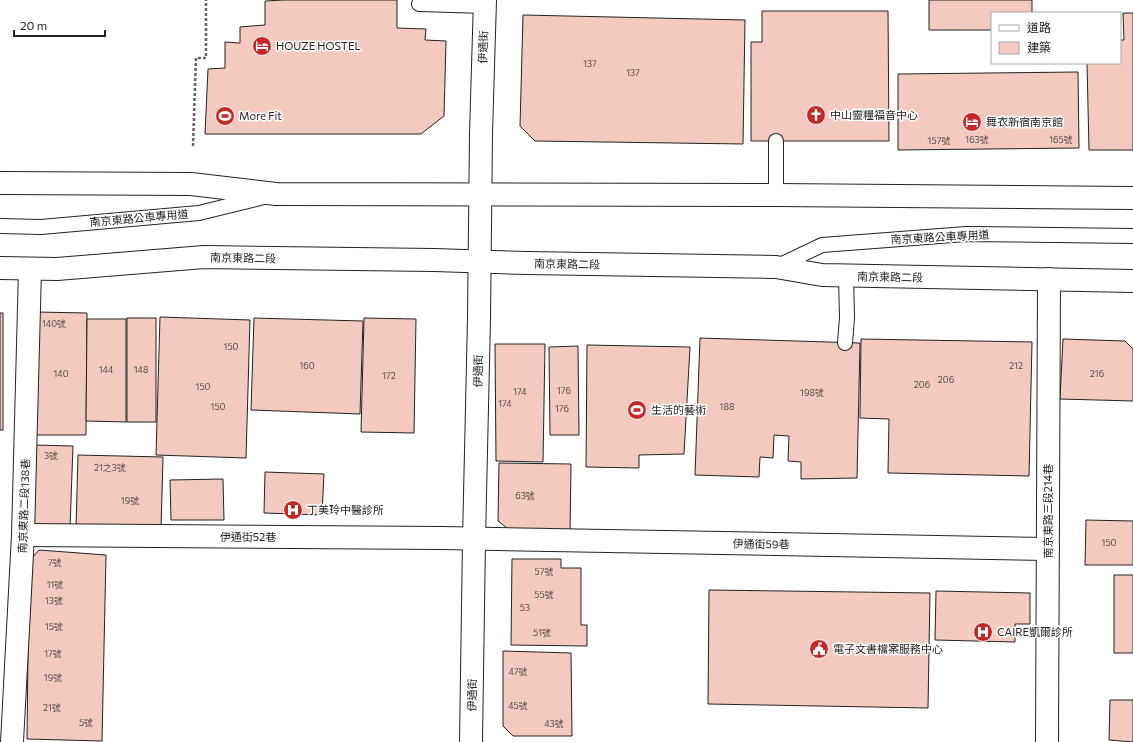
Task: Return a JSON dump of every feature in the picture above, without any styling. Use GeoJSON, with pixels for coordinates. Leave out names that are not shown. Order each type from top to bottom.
{"type":"FeatureCollection","features":[{"type":"Feature","properties":{"kind":"street","name":"伊通街"},"geometry":{"type":"LineString","coordinates":[[471,742],[480,194],[485,3]]}},
{"type":"Feature","properties":{"kind":"street"},"geometry":{"type":"LineString","coordinates":[[0,183],[190,184],[276,194],[776,195],[1133,198]]}},
{"type":"Feature","properties":{"kind":"street","name":"南京東路二段"},"geometry":{"type":"LineString","coordinates":[[0,268],[58,269],[204,257],[776,267],[822,275],[846,276],[1133,281]]}},
{"type":"Feature","properties":{"kind":"street","name":"南京東路二段138巷"},"geometry":{"type":"LineString","coordinates":[[12,742],[23,535],[30,269]]}},
{"type":"Feature","properties":{"kind":"street","name":"南京東路三段214巷"},"geometry":{"type":"LineString","coordinates":[[1047,742],[1050,279]]}},
{"type":"Feature","properties":{"kind":"street","name":"伊通街52巷"},"geometry":{"type":"LineString","coordinates":[[23,535],[474,539]]}},
{"type":"Feature","properties":{"kind":"street","name":"伊通街59巷"},"geometry":{"type":"LineString","coordinates":[[474,539],[1048,549]]}},
{"type":"Feature","properties":{"kind":"lane"},"geometry":{"type":"LineString","coordinates":[[419,4],[485,3]]}},
{"type":"Feature","properties":{"kind":"lane"},"geometry":{"type":"LineString","coordinates":[[776,141],[776,195]]}},
{"type":"Feature","properties":{"kind":"lane","name":"南京東路公車專用道"},"geometry":{"type":"LineString","coordinates":[[0,226],[41,226],[199,213],[276,194]]}},
{"type":"Feature","properties":{"kind":"lane","name":"南京東路公車專用道"},"geometry":{"type":"LineString","coordinates":[[776,267],[822,245],[966,234],[1133,236]]}},
{"type":"Feature","properties":{"kind":"lane"},"geometry":{"type":"LineString","coordinates":[[845,343],[847,318],[846,276]]}},
{"type":"Feature","properties":{"kind":"path"},"geometry":{"type":"LineString","coordinates":[[193,146],[196,58],[206,58],[206,0]]}},
{"type":"Feature","properties":{"kind":"building"},"geometry":{"type":"Polygon","coordinates":[[[397,0],[397,28],[426,29],[425,40],[446,41],[444,116],[421,134],[205,134],[208,69],[225,68],[225,42],[240,43],[240,27],[265,25],[265,1],[397,0]]]}},
{"type":"Feature","properties":{"kind":"building"},"geometry":{"type":"Polygon","coordinates":[[[929,0],[1032,0],[1032,12],[991,12],[991,30],[929,30],[929,0]]]}},
{"type":"Feature","properties":{"kind":"building"},"geometry":{"type":"Polygon","coordinates":[[[762,11],[888,11],[889,141],[751,141],[751,42],[762,42],[762,11]]]}},
{"type":"Feature","properties":{"kind":"building"},"geometry":{"type":"Polygon","coordinates":[[[1123,13],[1133,13],[1133,150],[1089,150],[1087,64],[1121,64],[1121,40],[1124,40],[1123,13]]]}},
{"type":"Feature","properties":{"kind":"building"},"geometry":{"type":"Polygon","coordinates":[[[523,15],[745,20],[743,144],[535,141],[520,126],[523,15]]]}},
{"type":"Feature","properties":{"kind":"building"},"geometry":{"type":"Polygon","coordinates":[[[1078,72],[1079,148],[898,150],[898,74],[1078,72]]]}},
{"type":"Feature","properties":{"kind":"building"},"geometry":{"type":"Polygon","coordinates":[[[36,312],[87,313],[86,435],[35,435],[36,312]]]}},
{"type":"Feature","properties":{"kind":"building"},"geometry":{"type":"Polygon","coordinates":[[[0,313],[3,313],[3,430],[0,430],[0,313]]]}},
{"type":"Feature","properties":{"kind":"building"},"geometry":{"type":"Polygon","coordinates":[[[160,317],[250,320],[246,458],[156,455],[160,317]]]}},
{"type":"Feature","properties":{"kind":"building"},"geometry":{"type":"Polygon","coordinates":[[[127,318],[156,318],[156,422],[127,422],[127,318]]]}},
{"type":"Feature","properties":{"kind":"building"},"geometry":{"type":"Polygon","coordinates":[[[254,318],[363,321],[360,414],[251,410],[254,318]]]}},
{"type":"Feature","properties":{"kind":"building"},"geometry":{"type":"Polygon","coordinates":[[[364,318],[416,319],[414,433],[361,432],[364,318]]]}},
{"type":"Feature","properties":{"kind":"building"},"geometry":{"type":"Polygon","coordinates":[[[87,319],[126,319],[126,422],[86,421],[87,319]]]}},
{"type":"Feature","properties":{"kind":"building"},"geometry":{"type":"Polygon","coordinates":[[[700,338],[860,343],[857,478],[801,479],[801,462],[788,461],[789,436],[774,435],[773,458],[760,457],[759,477],[695,475],[700,338]]]}},
{"type":"Feature","properties":{"kind":"building"},"geometry":{"type":"Polygon","coordinates":[[[861,339],[1032,342],[1029,476],[888,473],[889,419],[860,418],[861,339]]]}},
{"type":"Feature","properties":{"kind":"building"},"geometry":{"type":"Polygon","coordinates":[[[1063,339],[1125,341],[1133,349],[1133,401],[1060,399],[1063,339]]]}},
{"type":"Feature","properties":{"kind":"building"},"geometry":{"type":"Polygon","coordinates":[[[495,344],[545,344],[543,462],[496,461],[495,344]]]}},
{"type":"Feature","properties":{"kind":"building"},"geometry":{"type":"Polygon","coordinates":[[[587,345],[690,347],[684,454],[639,455],[639,468],[586,467],[587,345]]]}},
{"type":"Feature","properties":{"kind":"building"},"geometry":{"type":"Polygon","coordinates":[[[578,346],[579,435],[550,435],[549,347],[578,346]]]}},
{"type":"Feature","properties":{"kind":"building"},"geometry":{"type":"Polygon","coordinates":[[[33,445],[73,446],[70,528],[30,527],[33,445]]]}},
{"type":"Feature","properties":{"kind":"building"},"geometry":{"type":"Polygon","coordinates":[[[78,455],[163,457],[161,530],[76,528],[78,455]]]}},
{"type":"Feature","properties":{"kind":"building"},"geometry":{"type":"Polygon","coordinates":[[[499,463],[571,464],[570,536],[517,536],[498,521],[499,463]]]}},
{"type":"Feature","properties":{"kind":"building"},"geometry":{"type":"Polygon","coordinates":[[[265,472],[324,474],[322,515],[264,513],[265,472]]]}},
{"type":"Feature","properties":{"kind":"building"},"geometry":{"type":"Polygon","coordinates":[[[223,479],[224,520],[171,520],[170,480],[223,479]]]}},
{"type":"Feature","properties":{"kind":"building"},"geometry":{"type":"Polygon","coordinates":[[[1086,520],[1133,521],[1133,565],[1085,565],[1086,520]]]}},
{"type":"Feature","properties":{"kind":"building"},"geometry":{"type":"Polygon","coordinates":[[[39,550],[106,555],[102,741],[27,739],[29,561],[39,550]]]}},
{"type":"Feature","properties":{"kind":"building"},"geometry":{"type":"Polygon","coordinates":[[[512,559],[561,559],[561,568],[581,568],[581,625],[587,625],[587,646],[511,645],[512,559]]]}},
{"type":"Feature","properties":{"kind":"building"},"geometry":{"type":"Polygon","coordinates":[[[1114,575],[1133,575],[1133,653],[1114,653],[1114,575]]]}},
{"type":"Feature","properties":{"kind":"building","name":"電子文書檔案服務中心"},"geometry":{"type":"Polygon","coordinates":[[[709,590],[930,593],[928,708],[708,704],[709,590]]]}},
{"type":"Feature","properties":{"kind":"building"},"geometry":{"type":"Polygon","coordinates":[[[936,591],[1030,593],[1030,624],[1015,624],[1015,642],[935,640],[936,591]]]}},
{"type":"Feature","properties":{"kind":"building"},"geometry":{"type":"Polygon","coordinates":[[[503,651],[571,653],[572,736],[513,736],[503,726],[503,651]]]}},
{"type":"Feature","properties":{"kind":"building"},"geometry":{"type":"Polygon","coordinates":[[[1110,700],[1133,700],[1133,742],[1109,740],[1110,700]]]}},
{"type":"Feature","properties":{"kind":"place","name":"HOUZE HOSTEL"},"geometry":{"type":"Point","coordinates":[262,46]}},
{"type":"Feature","properties":{"kind":"place","name":"中山靈糧福音中心"},"geometry":{"type":"Point","coordinates":[816,115]}},
{"type":"Feature","properties":{"kind":"place","name":"More Fit"},"geometry":{"type":"Point","coordinates":[225,116]}},
{"type":"Feature","properties":{"kind":"place","name":"舞衣新宿南京館"},"geometry":{"type":"Point","coordinates":[972,122]}},
{"type":"Feature","properties":{"kind":"place","name":"生活的藝術"},"geometry":{"type":"Point","coordinates":[637,410]}},
{"type":"Feature","properties":{"kind":"place","name":"丁美玲中醫診所"},"geometry":{"type":"Point","coordinates":[293,510]}},
{"type":"Feature","properties":{"kind":"place","name":"CAIRE凱爾診所"},"geometry":{"type":"Point","coordinates":[983,632]}},
{"type":"Feature","properties":{"kind":"place","name":"電子文書檔案服務中心"},"geometry":{"type":"Point","coordinates":[819,649]}}]}
